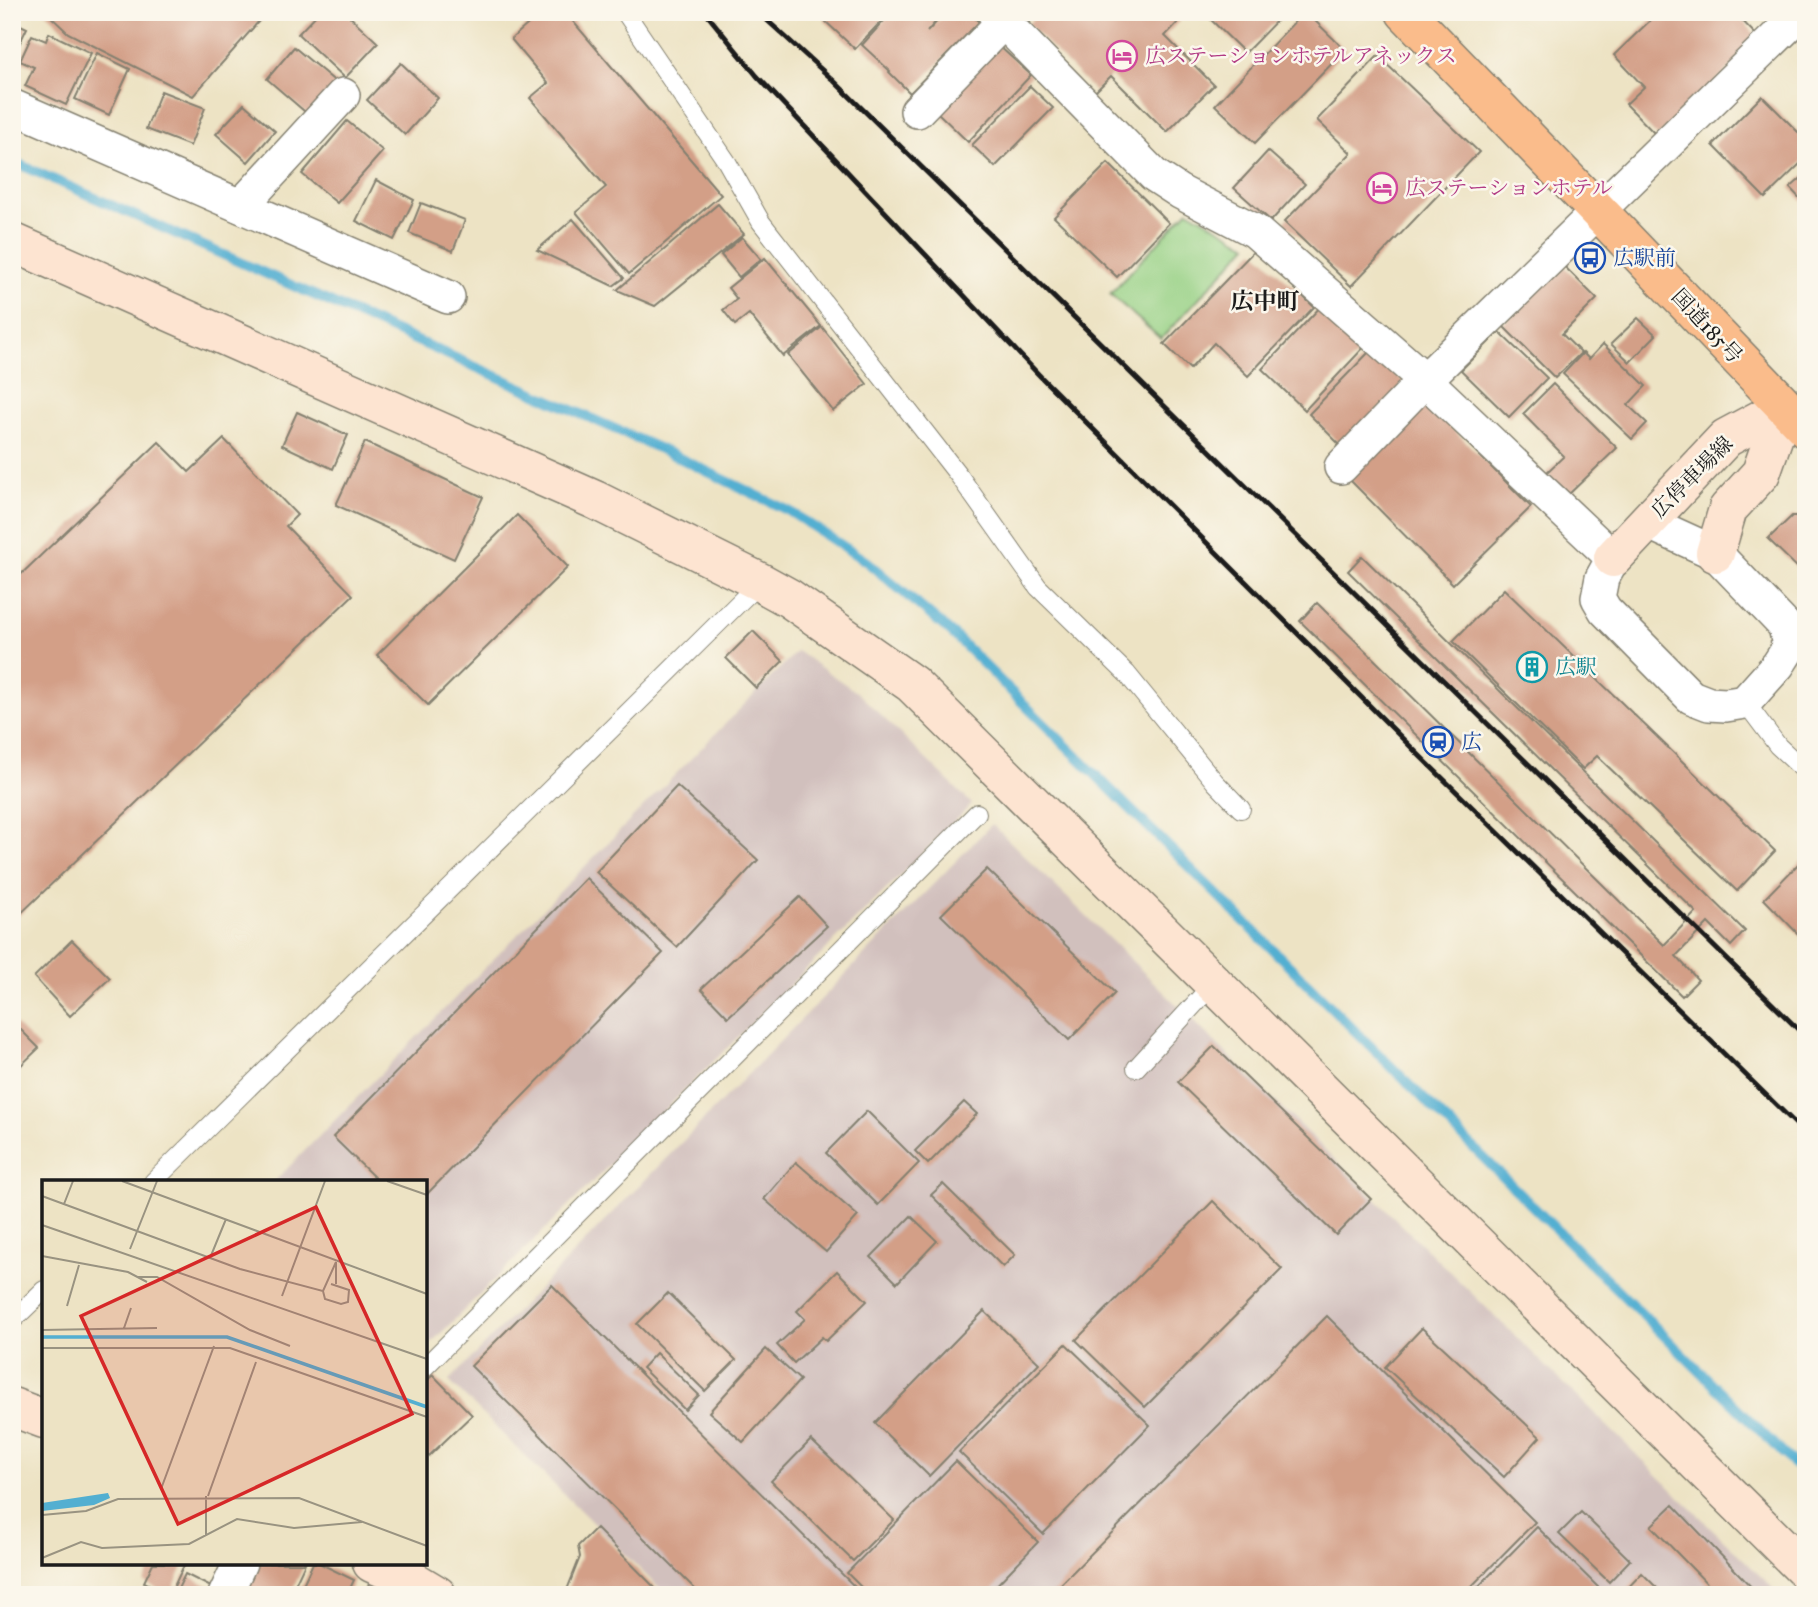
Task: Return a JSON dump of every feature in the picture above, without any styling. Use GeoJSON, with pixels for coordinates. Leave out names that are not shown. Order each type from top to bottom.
{"type":"FeatureCollection","features":[{"type":"Feature","properties":{"kind":"highway","name":"国道185号"},"geometry":{"type":"LineString","coordinates":[[1405,12],[1795,418]]}},
{"type":"Feature","properties":{"kind":"street"},"geometry":{"type":"LineString","coordinates":[[1341,467],[1425,380],[1802,12]]}},
{"type":"Feature","properties":{"kind":"street"},"geometry":{"type":"LineString","coordinates":[[918,111],[998,15],[1154,175],[1180,192],[1255,231],[1425,380],[1613,558],[1602,578],[1598,598],[1605,610],[1691,696],[1709,704],[1745,702],[1787,651],[1785,626],[1715,553],[1647,522]]}},
{"type":"Feature","properties":{"kind":"street"},"geometry":{"type":"LineString","coordinates":[[241,206],[343,95]]}},
{"type":"Feature","properties":{"kind":"street"},"geometry":{"type":"LineString","coordinates":[[12,106],[448,298]]}},
{"type":"Feature","properties":{"kind":"street"},"geometry":{"type":"LineString","coordinates":[[12,242],[594,500],[789,598],[912,684],[1806,1571]]}},
{"type":"Feature","properties":{"kind":"street","name":"広停車場線"},"geometry":{"type":"LineString","coordinates":[[1613,558],[1726,438],[1795,418]]}},
{"type":"Feature","properties":{"kind":"street","name":"広停車場線"},"geometry":{"type":"LineString","coordinates":[[1715,553],[1728,509],[1761,473],[1795,418]]}},
{"type":"Feature","properties":{"kind":"street"},"geometry":{"type":"LineString","coordinates":[[12,1406],[42,1418]]}},
{"type":"Feature","properties":{"kind":"street"},"geometry":{"type":"LineString","coordinates":[[225,1595],[239,1565]]}},
{"type":"Feature","properties":{"kind":"street"},"geometry":{"type":"LineString","coordinates":[[376,1565],[437,1595]]}},
{"type":"Feature","properties":{"kind":"lane"},"geometry":{"type":"LineString","coordinates":[[625,12],[727,162],[761,222],[961,477],[1038,587],[1128,674],[1215,782],[1241,809]]}},
{"type":"Feature","properties":{"kind":"lane"},"geometry":{"type":"LineString","coordinates":[[155,1180],[760,582]]}},
{"type":"Feature","properties":{"kind":"lane"},"geometry":{"type":"LineString","coordinates":[[1745,702],[1778,746],[1806,772]]}},
{"type":"Feature","properties":{"kind":"lane"},"geometry":{"type":"LineString","coordinates":[[427,1365],[977,813]]}},
{"type":"Feature","properties":{"kind":"lane"},"geometry":{"type":"LineString","coordinates":[[1136,1068],[1214,983]]}},
{"type":"Feature","properties":{"kind":"lane"},"geometry":{"type":"LineString","coordinates":[[12,1321],[42,1292]]}},
{"type":"Feature","properties":{"kind":"shaded area"},"geometry":{"type":"Polygon","coordinates":[[[797,651],[858,693],[972,804],[427,1347],[427,1180],[276,1180],[797,651]]]}},
{"type":"Feature","properties":{"kind":"shaded area"},"geometry":{"type":"Polygon","coordinates":[[[992,824],[1780,1595],[666,1595],[449,1381],[992,824]]]}},
{"type":"Feature","properties":{"kind":"green space"},"geometry":{"type":"Polygon","coordinates":[[[1188,210],[1248,245],[1161,339],[1110,294],[1188,210]]]}},
{"type":"Feature","properties":{"kind":"building"},"geometry":{"type":"Polygon","coordinates":[[[46,12],[267,12],[193,96],[68,33],[46,12]]]}},
{"type":"Feature","properties":{"kind":"building"},"geometry":{"type":"Polygon","coordinates":[[[319,12],[345,12],[378,43],[345,78],[298,34],[319,12]]]}},
{"type":"Feature","properties":{"kind":"building"},"geometry":{"type":"Polygon","coordinates":[[[542,12],[565,12],[721,195],[629,274],[576,212],[606,187],[530,98],[548,83],[511,39],[542,12]]]}},
{"type":"Feature","properties":{"kind":"building"},"geometry":{"type":"Polygon","coordinates":[[[832,12],[890,12],[855,49],[824,20],[832,12]]]}},
{"type":"Feature","properties":{"kind":"building"},"geometry":{"type":"Polygon","coordinates":[[[892,12],[944,12],[927,32],[946,12],[969,12],[979,22],[910,93],[862,45],[892,12]]]}},
{"type":"Feature","properties":{"kind":"building","name":"広ステーションホテルアネックス"},"geometry":{"type":"Polygon","coordinates":[[[1039,12],[1177,12],[1182,18],[1165,36],[1214,85],[1167,132],[1111,76],[1095,92],[1028,24],[1039,12]]]}},
{"type":"Feature","properties":{"kind":"building"},"geometry":{"type":"Polygon","coordinates":[[[1203,12],[1285,12],[1245,53],[1203,12]]]}},
{"type":"Feature","properties":{"kind":"building"},"geometry":{"type":"Polygon","coordinates":[[[1304,12],[1345,50],[1255,143],[1215,105],[1304,12]]]}},
{"type":"Feature","properties":{"kind":"building"},"geometry":{"type":"Polygon","coordinates":[[[1659,12],[1734,12],[1760,39],[1658,137],[1626,104],[1644,87],[1614,55],[1659,12]]]}},
{"type":"Feature","properties":{"kind":"building"},"geometry":{"type":"Polygon","coordinates":[[[12,21],[27,28],[12,59],[12,21]]]}},
{"type":"Feature","properties":{"kind":"building"},"geometry":{"type":"Polygon","coordinates":[[[49,33],[91,53],[66,105],[25,86],[34,67],[20,61],[32,35],[46,41],[49,33]]]}},
{"type":"Feature","properties":{"kind":"building"},"geometry":{"type":"Polygon","coordinates":[[[999,46],[1031,75],[968,142],[937,112],[999,46]]]}},
{"type":"Feature","properties":{"kind":"building"},"geometry":{"type":"Polygon","coordinates":[[[294,47],[338,84],[311,117],[267,79],[294,47]]]}},
{"type":"Feature","properties":{"kind":"building"},"geometry":{"type":"Polygon","coordinates":[[[97,53],[130,69],[109,115],[75,99],[97,53]]]}},
{"type":"Feature","properties":{"kind":"building","name":"広ステーションホテル"},"geometry":{"type":"Polygon","coordinates":[[[1378,56],[1479,152],[1351,286],[1284,222],[1351,153],[1317,120],[1378,56]]]}},
{"type":"Feature","properties":{"kind":"building"},"geometry":{"type":"Polygon","coordinates":[[[401,63],[438,98],[405,135],[367,100],[401,63]]]}},
{"type":"Feature","properties":{"kind":"building"},"geometry":{"type":"Polygon","coordinates":[[[1030,86],[1053,108],[995,167],[972,145],[1030,86]]]}},
{"type":"Feature","properties":{"kind":"building"},"geometry":{"type":"Polygon","coordinates":[[[161,91],[205,108],[190,146],[146,129],[161,91]]]}},
{"type":"Feature","properties":{"kind":"building"},"geometry":{"type":"Polygon","coordinates":[[[1762,96],[1806,140],[1806,158],[1765,198],[1713,145],[1762,96]]]}},
{"type":"Feature","properties":{"kind":"building"},"geometry":{"type":"Polygon","coordinates":[[[244,104],[275,131],[248,162],[216,134],[244,104]]]}},
{"type":"Feature","properties":{"kind":"building"},"geometry":{"type":"Polygon","coordinates":[[[347,121],[383,151],[337,203],[302,174],[347,121]]]}},
{"type":"Feature","properties":{"kind":"building"},"geometry":{"type":"Polygon","coordinates":[[[1268,151],[1305,184],[1271,221],[1234,188],[1268,151]]]}},
{"type":"Feature","properties":{"kind":"building"},"geometry":{"type":"Polygon","coordinates":[[[1108,163],[1169,223],[1117,277],[1054,217],[1108,163]]]}},
{"type":"Feature","properties":{"kind":"building"},"geometry":{"type":"Polygon","coordinates":[[[1806,174],[1806,205],[1790,188],[1806,174]]]}},
{"type":"Feature","properties":{"kind":"building"},"geometry":{"type":"Polygon","coordinates":[[[376,180],[414,200],[394,240],[356,221],[376,180]]]}},
{"type":"Feature","properties":{"kind":"building"},"geometry":{"type":"Polygon","coordinates":[[[421,203],[465,220],[453,251],[409,233],[421,203]]]}},
{"type":"Feature","properties":{"kind":"building"},"geometry":{"type":"Polygon","coordinates":[[[718,204],[744,234],[655,306],[617,290],[718,204]]]}},
{"type":"Feature","properties":{"kind":"building"},"geometry":{"type":"Polygon","coordinates":[[[573,219],[624,278],[613,286],[537,250],[573,219]]]}},
{"type":"Feature","properties":{"kind":"building"},"geometry":{"type":"Polygon","coordinates":[[[742,237],[761,259],[739,277],[721,255],[742,237]]]}},
{"type":"Feature","properties":{"kind":"building"},"geometry":{"type":"Polygon","coordinates":[[[1255,250],[1314,307],[1248,376],[1214,343],[1190,369],[1164,344],[1255,250]]]}},
{"type":"Feature","properties":{"kind":"building"},"geometry":{"type":"Polygon","coordinates":[[[765,258],[821,326],[783,356],[749,314],[735,325],[723,310],[737,299],[728,288],[765,258]]]}},
{"type":"Feature","properties":{"kind":"building"},"geometry":{"type":"Polygon","coordinates":[[[1563,265],[1597,299],[1562,334],[1581,353],[1555,378],[1502,325],[1563,265]]]}},
{"type":"Feature","properties":{"kind":"building"},"geometry":{"type":"Polygon","coordinates":[[[1324,303],[1367,344],[1305,410],[1262,369],[1324,303]]]}},
{"type":"Feature","properties":{"kind":"building"},"geometry":{"type":"Polygon","coordinates":[[[1638,318],[1656,335],[1630,362],[1611,344],[1638,318]]]}},
{"type":"Feature","properties":{"kind":"building"},"geometry":{"type":"Polygon","coordinates":[[[822,327],[867,384],[833,411],[788,355],[822,327]]]}},
{"type":"Feature","properties":{"kind":"building"},"geometry":{"type":"Polygon","coordinates":[[[1499,332],[1547,378],[1509,417],[1461,370],[1499,332]]]}},
{"type":"Feature","properties":{"kind":"building"},"geometry":{"type":"Polygon","coordinates":[[[1603,344],[1646,386],[1628,405],[1647,423],[1632,439],[1563,374],[1583,353],[1589,359],[1603,344]]]}},
{"type":"Feature","properties":{"kind":"building"},"geometry":{"type":"Polygon","coordinates":[[[1371,350],[1405,383],[1342,447],[1309,414],[1371,350]]]}},
{"type":"Feature","properties":{"kind":"building"},"geometry":{"type":"Polygon","coordinates":[[[1553,384],[1617,448],[1568,495],[1546,473],[1564,456],[1523,414],[1553,384]]]}},
{"type":"Feature","properties":{"kind":"building"},"geometry":{"type":"Polygon","coordinates":[[[1426,402],[1531,507],[1453,584],[1349,479],[1426,402]]]}},
{"type":"Feature","properties":{"kind":"building"},"geometry":{"type":"Polygon","coordinates":[[[297,412],[348,435],[333,469],[282,445],[297,412]]]}},
{"type":"Feature","properties":{"kind":"building"},"geometry":{"type":"Polygon","coordinates":[[[224,439],[297,515],[286,526],[353,595],[12,922],[12,583],[159,442],[189,472],[224,439]]]}},
{"type":"Feature","properties":{"kind":"building"},"geometry":{"type":"Polygon","coordinates":[[[365,442],[483,497],[454,559],[336,505],[365,442]]]}},
{"type":"Feature","properties":{"kind":"building"},"geometry":{"type":"Polygon","coordinates":[[[517,515],[568,567],[428,705],[377,655],[517,515]]]}},
{"type":"Feature","properties":{"kind":"building"},"geometry":{"type":"Polygon","coordinates":[[[1792,516],[1806,516],[1806,576],[1768,539],[1792,516]]]}},
{"type":"Feature","properties":{"kind":"building"},"geometry":{"type":"Polygon","coordinates":[[[1362,556],[1745,931],[1731,946],[1708,923],[1676,956],[1698,980],[1682,996],[1300,621],[1317,603],[1664,945],[1696,912],[1348,571],[1362,556]]]}},
{"type":"Feature","properties":{"kind":"building"},"geometry":{"type":"Polygon","coordinates":[[[1504,589],[1775,851],[1737,891],[1597,756],[1583,769],[1453,641],[1504,589]]]}},
{"type":"Feature","properties":{"kind":"building"},"geometry":{"type":"Polygon","coordinates":[[[753,631],[783,661],[756,688],[726,658],[753,631]]]}},
{"type":"Feature","properties":{"kind":"building"},"geometry":{"type":"Polygon","coordinates":[[[677,786],[758,860],[677,947],[596,872],[677,786]]]}},
{"type":"Feature","properties":{"kind":"building"},"geometry":{"type":"Polygon","coordinates":[[[1806,856],[1806,942],[1764,899],[1806,856]]]}},
{"type":"Feature","properties":{"kind":"building"},"geometry":{"type":"Polygon","coordinates":[[[987,869],[1115,993],[1069,1040],[941,915],[987,869]]]}},
{"type":"Feature","properties":{"kind":"building"},"geometry":{"type":"Polygon","coordinates":[[[586,878],[663,953],[427,1194],[427,1180],[377,1180],[333,1137],[586,878]]]}},
{"type":"Feature","properties":{"kind":"building"},"geometry":{"type":"Polygon","coordinates":[[[800,897],[827,926],[728,1017],[701,989],[800,897]]]}},
{"type":"Feature","properties":{"kind":"building"},"geometry":{"type":"Polygon","coordinates":[[[72,940],[110,978],[70,1016],[34,977],[72,940]]]}},
{"type":"Feature","properties":{"kind":"building"},"geometry":{"type":"Polygon","coordinates":[[[12,1021],[39,1048],[12,1074],[12,1021]]]}},
{"type":"Feature","properties":{"kind":"building"},"geometry":{"type":"Polygon","coordinates":[[[1214,1046],[1371,1199],[1336,1235],[1178,1082],[1214,1046]]]}},
{"type":"Feature","properties":{"kind":"building"},"geometry":{"type":"Polygon","coordinates":[[[964,1102],[977,1114],[928,1164],[915,1151],[964,1102]]]}},
{"type":"Feature","properties":{"kind":"building"},"geometry":{"type":"Polygon","coordinates":[[[867,1111],[919,1163],[878,1205],[826,1153],[867,1111]]]}},
{"type":"Feature","properties":{"kind":"building"},"geometry":{"type":"Polygon","coordinates":[[[796,1162],[858,1216],[826,1252],[764,1199],[796,1162]]]}},
{"type":"Feature","properties":{"kind":"building"},"geometry":{"type":"Polygon","coordinates":[[[943,1184],[1015,1255],[1003,1267],[931,1195],[943,1184]]]}},
{"type":"Feature","properties":{"kind":"building"},"geometry":{"type":"Polygon","coordinates":[[[1213,1201],[1282,1269],[1145,1407],[1076,1340],[1213,1201]]]}},
{"type":"Feature","properties":{"kind":"building"},"geometry":{"type":"Polygon","coordinates":[[[911,1216],[937,1241],[897,1283],[871,1257],[911,1216]]]}},
{"type":"Feature","properties":{"kind":"building"},"geometry":{"type":"Polygon","coordinates":[[[837,1271],[867,1301],[826,1341],[822,1337],[794,1363],[777,1345],[805,1319],[797,1311],[837,1271]]]}},
{"type":"Feature","properties":{"kind":"building"},"geometry":{"type":"Polygon","coordinates":[[[552,1285],[863,1595],[701,1595],[471,1366],[552,1285]]]}},
{"type":"Feature","properties":{"kind":"building"},"geometry":{"type":"Polygon","coordinates":[[[668,1293],[736,1360],[705,1391],[637,1324],[668,1293]]]}},
{"type":"Feature","properties":{"kind":"building"},"geometry":{"type":"Polygon","coordinates":[[[984,1311],[1039,1363],[929,1476],[875,1423],[984,1311]]]}},
{"type":"Feature","properties":{"kind":"building"},"geometry":{"type":"Polygon","coordinates":[[[1327,1316],[1535,1522],[1463,1595],[1050,1595],[1327,1316]]]}},
{"type":"Feature","properties":{"kind":"building"},"geometry":{"type":"Polygon","coordinates":[[[1422,1328],[1540,1437],[1504,1477],[1385,1367],[1422,1328]]]}},
{"type":"Feature","properties":{"kind":"building"},"geometry":{"type":"Polygon","coordinates":[[[1066,1344],[1150,1425],[1043,1534],[959,1452],[1066,1344]]]}},
{"type":"Feature","properties":{"kind":"building"},"geometry":{"type":"Polygon","coordinates":[[[766,1349],[800,1380],[743,1442],[709,1412],[766,1349]]]}},
{"type":"Feature","properties":{"kind":"building"},"geometry":{"type":"Polygon","coordinates":[[[656,1353],[699,1395],[685,1410],[642,1368],[656,1353]]]}},
{"type":"Feature","properties":{"kind":"building"},"geometry":{"type":"Polygon","coordinates":[[[433,1375],[472,1415],[429,1456],[427,1454],[427,1380],[433,1375]]]}},
{"type":"Feature","properties":{"kind":"building"},"geometry":{"type":"Polygon","coordinates":[[[811,1440],[894,1520],[853,1561],[771,1481],[811,1440]]]}},
{"type":"Feature","properties":{"kind":"building"},"geometry":{"type":"Polygon","coordinates":[[[956,1461],[1038,1542],[987,1595],[869,1595],[847,1573],[956,1461]]]}},
{"type":"Feature","properties":{"kind":"building"},"geometry":{"type":"Polygon","coordinates":[[[1673,1505],[1759,1595],[1718,1595],[1651,1526],[1673,1505]]]}},
{"type":"Feature","properties":{"kind":"building"},"geometry":{"type":"Polygon","coordinates":[[[1581,1512],[1630,1560],[1609,1582],[1559,1534],[1581,1512]]]}},
{"type":"Feature","properties":{"kind":"building"},"geometry":{"type":"Polygon","coordinates":[[[1537,1527],[1606,1595],[1470,1595],[1537,1527]]]}},
{"type":"Feature","properties":{"kind":"building"},"geometry":{"type":"Polygon","coordinates":[[[596,1528],[662,1595],[565,1595],[580,1557],[578,1546],[596,1528]]]}},
{"type":"Feature","properties":{"kind":"building"},"geometry":{"type":"Polygon","coordinates":[[[152,1565],[184,1565],[170,1595],[144,1582],[152,1565]]]}},
{"type":"Feature","properties":{"kind":"building"},"geometry":{"type":"Polygon","coordinates":[[[255,1565],[304,1565],[290,1595],[242,1595],[255,1565]]]}},
{"type":"Feature","properties":{"kind":"building"},"geometry":{"type":"Polygon","coordinates":[[[312,1565],[323,1565],[354,1580],[347,1595],[298,1595],[312,1565]]]}},
{"type":"Feature","properties":{"kind":"building"},"geometry":{"type":"Polygon","coordinates":[[[1642,1573],[1664,1595],[1621,1595],[1642,1573]]]}},
{"type":"Feature","properties":{"kind":"building"},"geometry":{"type":"Polygon","coordinates":[[[185,1574],[217,1590],[215,1595],[175,1595],[185,1574]]]}},
{"type":"Feature","properties":{"kind":"building"},"geometry":{"type":"Polygon","coordinates":[[[371,1580],[400,1595],[363,1595],[371,1580]]]}},
{"type":"Feature","properties":{"kind":"waterway"},"geometry":{"type":"LineString","coordinates":[[12,161],[667,452],[789,511],[867,562],[953,634],[1806,1476]]}},
{"type":"Feature","properties":{"kind":"railway"},"geometry":{"type":"LineString","coordinates":[[705,12],[757,76],[1041,377],[1422,758],[1806,1134]]}},
{"type":"Feature","properties":{"kind":"railway"},"geometry":{"type":"LineString","coordinates":[[758,12],[833,80],[1806,1037]]}},
{"type":"Feature","properties":{"kind":"place","name":"広ステーションホテルアネックス"},"geometry":{"type":"Point","coordinates":[1122,56]}},
{"type":"Feature","properties":{"kind":"place","name":"広ステーションホテル"},"geometry":{"type":"Point","coordinates":[1382,188]}},
{"type":"Feature","properties":{"kind":"place","name":"広駅前"},"geometry":{"type":"Point","coordinates":[1590,258]}},
{"type":"Feature","properties":{"kind":"place","name":"広駅"},"geometry":{"type":"Point","coordinates":[1532,667]}},
{"type":"Feature","properties":{"kind":"place","name":"広"},"geometry":{"type":"Point","coordinates":[1438,742]}},
{"type":"Feature","properties":{"kind":"district","name":"広中町"},"geometry":{"type":"Point","coordinates":[1265,301]}}]}
